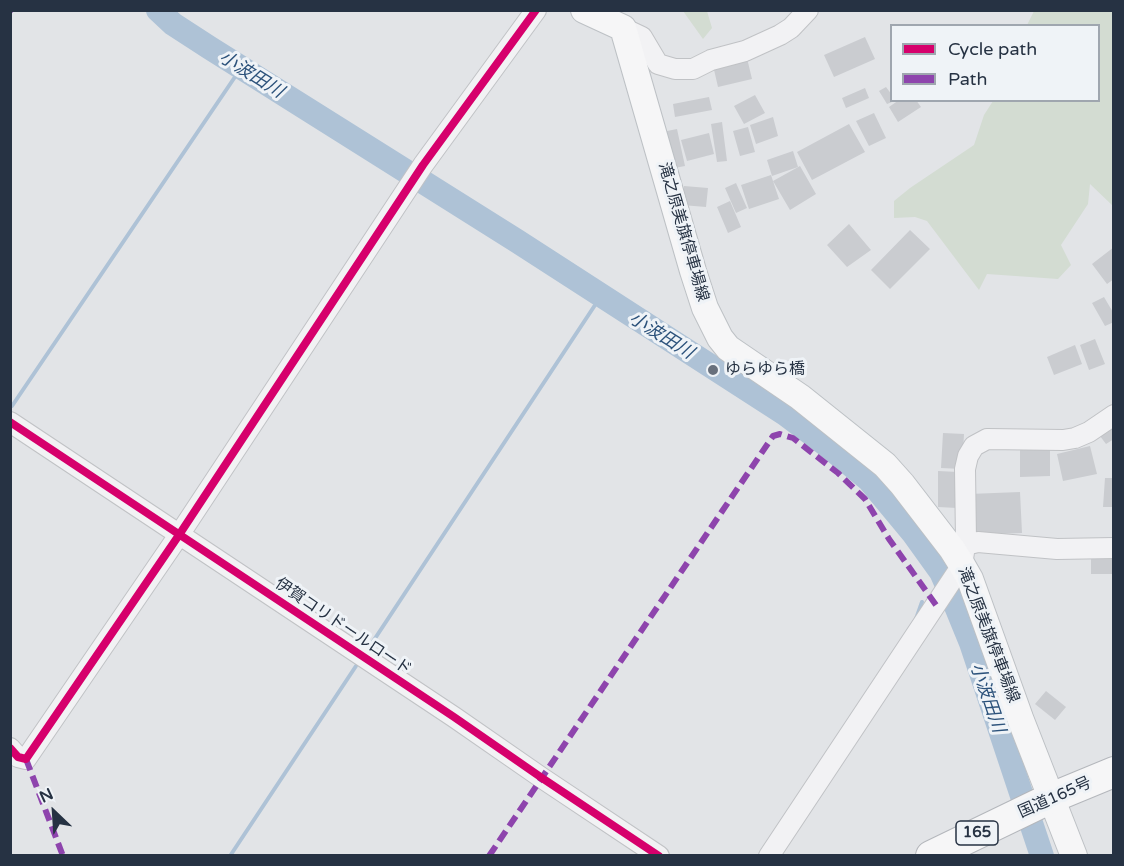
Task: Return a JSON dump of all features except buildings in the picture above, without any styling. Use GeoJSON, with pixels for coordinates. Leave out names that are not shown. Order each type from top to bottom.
{"type":"FeatureCollection","features":[{"type":"Feature","properties":{"kind":"highway","name":"国道165号"},"geometry":{"type":"LineString","coordinates":[[932,855],[1113,772]]}},
{"type":"Feature","properties":{"kind":"main road"},"geometry":{"type":"LineString","coordinates":[[584,10],[623,28]]}},
{"type":"Feature","properties":{"kind":"main road","name":"滝之原美旗停車場線"},"geometry":{"type":"LineString","coordinates":[[623,28],[693,271],[705,309],[720,338],[729,348],[800,397],[885,465],[952,549],[974,590],[1039,804],[1074,855]]}},
{"type":"Feature","properties":{"kind":"street"},"geometry":{"type":"LineString","coordinates":[[13,755],[26,759],[179,535],[423,165],[536,10]]}},
{"type":"Feature","properties":{"kind":"street"},"geometry":{"type":"LineString","coordinates":[[623,28],[642,37],[658,64],[675,69],[693,69],[711,60],[745,51],[780,35],[791,28],[808,10]]}},
{"type":"Feature","properties":{"kind":"street"},"geometry":{"type":"LineString","coordinates":[[960,563],[965,469],[968,456],[974,446],[987,439],[1063,440],[1075,438],[1089,432],[1113,415]]}},
{"type":"Feature","properties":{"kind":"street","name":"伊賀コリドールロード"},"geometry":{"type":"LineString","coordinates":[[10,422],[659,855]]}},
{"type":"Feature","properties":{"kind":"street"},"geometry":{"type":"LineString","coordinates":[[769,855],[941,598],[960,563],[978,542],[1057,549],[1113,548]]}},
{"type":"Feature","properties":{"kind":"shaded area"},"geometry":{"type":"Polygon","coordinates":[[[683,11],[707,11],[712,28],[703,39],[683,11]]]}},
{"type":"Feature","properties":{"kind":"shaded area"},"geometry":{"type":"Polygon","coordinates":[[[1034,11],[1113,11],[1113,206],[1090,184],[1088,204],[1061,245],[1071,265],[1058,279],[987,274],[979,290],[927,221],[915,217],[894,218],[894,201],[974,145],[984,115],[992,102],[1100,102],[1100,24],[1028,24],[1034,11]]]}},
{"type":"Feature","properties":{"kind":"waterway","name":"小波田川"},"geometry":{"type":"LineString","coordinates":[[158,10],[173,24],[210,48],[517,241],[785,414],[869,480],[913,533],[941,572],[971,643],[1042,856]]}},
{"type":"Feature","properties":{"kind":"waterway"},"geometry":{"type":"LineString","coordinates":[[12,406],[241,68]]}},
{"type":"Feature","properties":{"kind":"waterway"},"geometry":{"type":"LineString","coordinates":[[372,643],[601,296]]}},
{"type":"Feature","properties":{"kind":"waterway"},"geometry":{"type":"LineString","coordinates":[[916,619],[922,602]]}},
{"type":"Feature","properties":{"kind":"waterway"},"geometry":{"type":"LineString","coordinates":[[230,856],[356,666]]}},
{"type":"Feature","properties":{"kind":"marked path"},"geometry":{"type":"LineString","coordinates":[[489,856],[773,436],[780,434],[793,438],[838,473],[865,499],[889,539],[936,605]]}},
{"type":"Feature","properties":{"kind":"marked path"},"geometry":{"type":"LineString","coordinates":[[26,759],[63,856]]}},
{"type":"Feature","properties":{"kind":"cycle path"},"geometry":{"type":"LineString","coordinates":[[10,748],[18,757],[26,759],[179,535],[423,165],[536,10]]}},
{"type":"Feature","properties":{"kind":"cycle path"},"geometry":{"type":"LineString","coordinates":[[10,422],[659,856]]}},
{"type":"Feature","properties":{"kind":"place","name":"ゆらゆら橋"},"geometry":{"type":"Point","coordinates":[713,370]}}]}
